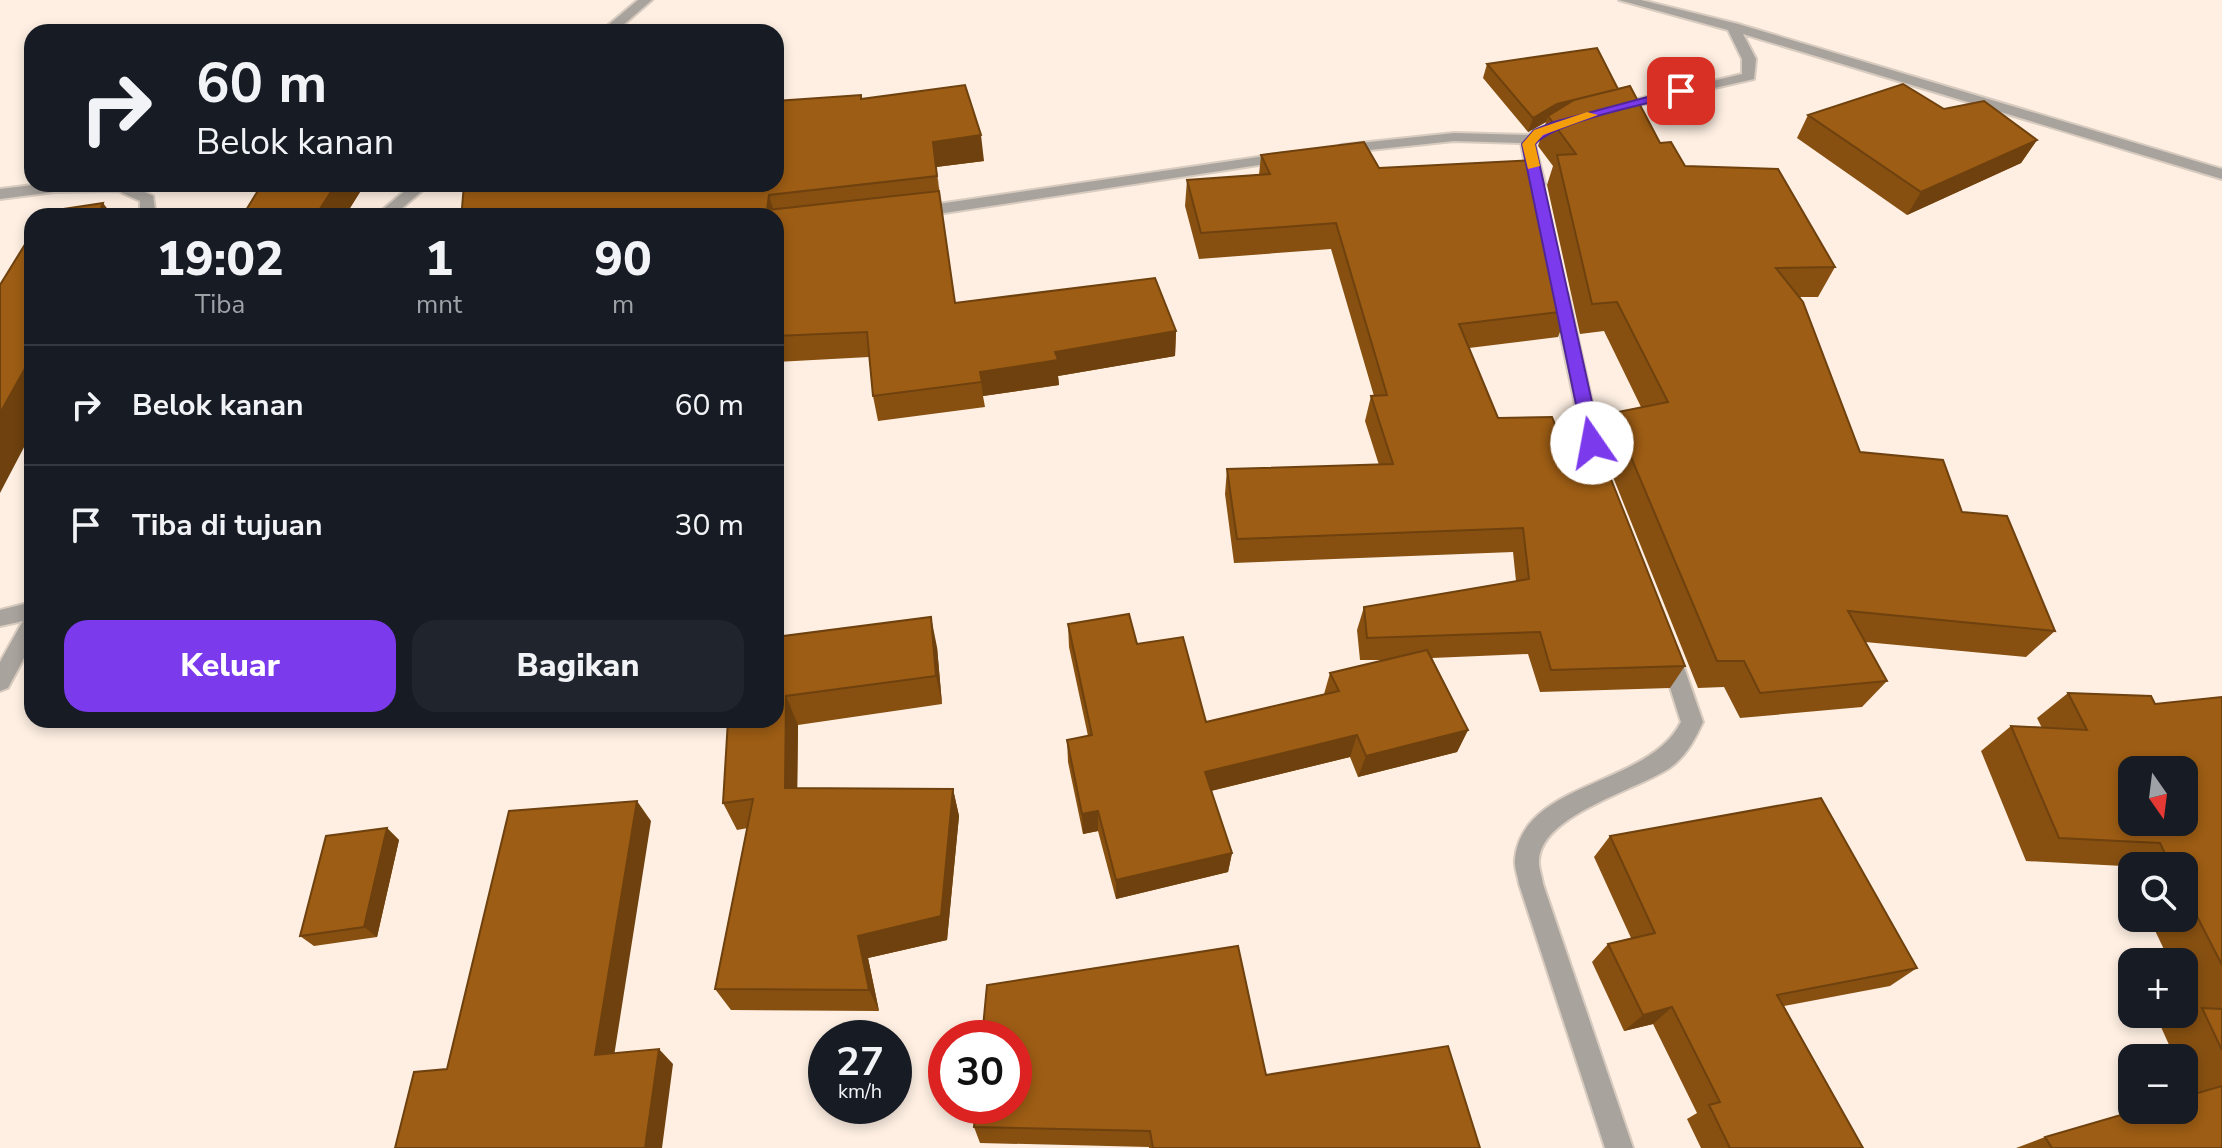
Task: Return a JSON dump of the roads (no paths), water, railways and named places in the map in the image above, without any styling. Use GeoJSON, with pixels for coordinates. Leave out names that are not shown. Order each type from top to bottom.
{"type":"FeatureCollection","features":[{"type":"Feature","properties":{"kind":"street"},"geometry":{"type":"LineString","coordinates":[[617,24],[646,0]]}},
{"type":"Feature","properties":{"kind":"street"},"geometry":{"type":"LineString","coordinates":[[1625,0],[1733,27],[2222,174]]}},
{"type":"Feature","properties":{"kind":"street"},"geometry":{"type":"LineString","coordinates":[[1541,204],[1528,144],[1538,133],[1588,116],[1749,76],[1749,59],[1733,27]]}},
{"type":"Feature","properties":{"kind":"street"},"geometry":{"type":"LineString","coordinates":[[1330,151],[1454,137],[1532,139]]}},
{"type":"Feature","properties":{"kind":"street"},"geometry":{"type":"LineString","coordinates":[[900,215],[1303,155]]}},
{"type":"Feature","properties":{"kind":"street"},"geometry":{"type":"LineString","coordinates":[[0,194],[24,191]]}},
{"type":"Feature","properties":{"kind":"street"},"geometry":{"type":"LineString","coordinates":[[133,192],[148,199],[148,208]]}},
{"type":"Feature","properties":{"kind":"street"},"geometry":{"type":"LineString","coordinates":[[393,208],[412,192]]}},
{"type":"Feature","properties":{"kind":"street"},"geometry":{"type":"LineString","coordinates":[[1557,278],[1599,473]]}},
{"type":"Feature","properties":{"kind":"street"},"geometry":{"type":"LineString","coordinates":[[0,618],[24,612]]}},
{"type":"Feature","properties":{"kind":"street"},"geometry":{"type":"LineString","coordinates":[[1619,1148],[1531,884],[1527,858],[1537,833],[1552,818],[1657,762],[1679,746],[1692,722],[1684,689],[1661,632]]}},
{"type":"Feature","properties":{"kind":"street"},"geometry":{"type":"LineString","coordinates":[[0,682],[24,638]]}}]}
